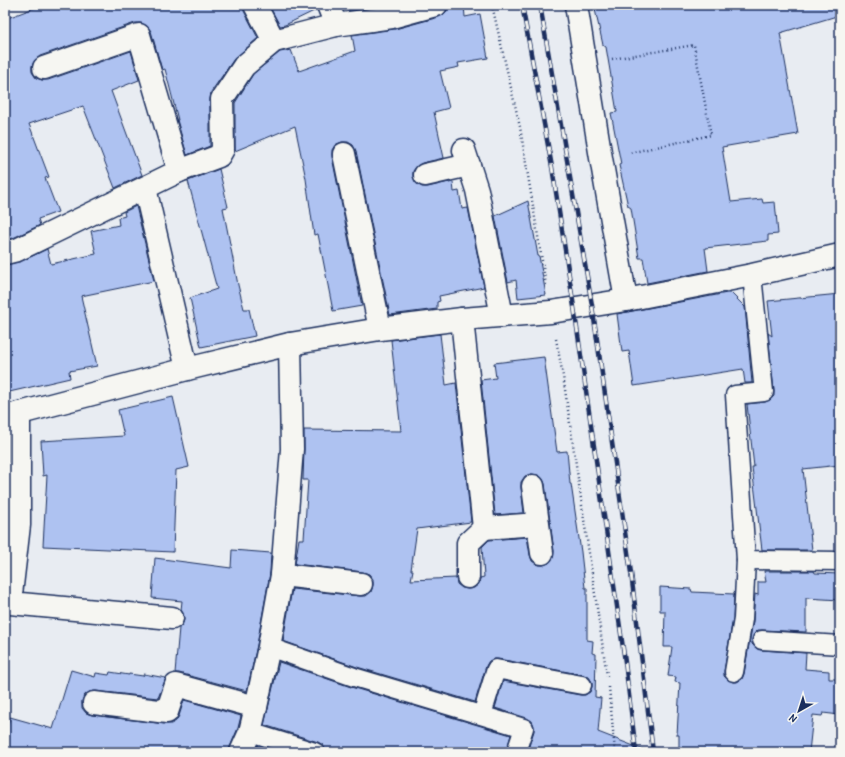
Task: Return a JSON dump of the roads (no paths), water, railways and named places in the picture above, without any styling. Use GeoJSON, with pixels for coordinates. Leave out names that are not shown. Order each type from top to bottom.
{"type":"FeatureCollection","features":[{"type":"Feature","properties":{"kind":"street"},"geometry":{"type":"LineString","coordinates":[[255,5],[274,41]]}},
{"type":"Feature","properties":{"kind":"street"},"geometry":{"type":"LineString","coordinates":[[328,5],[336,25]]}},
{"type":"Feature","properties":{"kind":"street"},"geometry":{"type":"LineString","coordinates":[[5,253],[17,250],[179,171],[219,156],[224,149],[222,100],[244,66],[274,41],[336,25],[392,17],[436,5]]}},
{"type":"Feature","properties":{"kind":"street"},"geometry":{"type":"LineString","coordinates":[[576,5],[626,300]]}},
{"type":"Feature","properties":{"kind":"street"},"geometry":{"type":"LineString","coordinates":[[44,68],[139,35],[179,171]]}},
{"type":"Feature","properties":{"kind":"street"},"geometry":{"type":"LineString","coordinates":[[344,154],[380,329]]}},
{"type":"Feature","properties":{"kind":"street"},"geometry":{"type":"LineString","coordinates":[[425,175],[466,158],[477,190],[502,316]]}},
{"type":"Feature","properties":{"kind":"street"},"geometry":{"type":"LineString","coordinates":[[145,188],[187,369]]}},
{"type":"Feature","properties":{"kind":"street"},"geometry":{"type":"LineString","coordinates":[[172,618],[10,603],[19,525],[12,415],[187,369],[290,344],[380,329],[462,319],[551,312],[626,300],[752,275],[840,255]]}},
{"type":"Feature","properties":{"kind":"street"},"geometry":{"type":"LineString","coordinates":[[462,319],[484,528]]}},
{"type":"Feature","properties":{"kind":"street"},"geometry":{"type":"LineString","coordinates":[[241,752],[250,732],[256,707],[282,575],[292,449],[290,344]]}},
{"type":"Feature","properties":{"kind":"street"},"geometry":{"type":"LineString","coordinates":[[533,486],[542,553]]}},
{"type":"Feature","properties":{"kind":"street"},"geometry":{"type":"LineString","coordinates":[[468,577],[468,543],[484,528],[538,524]]}},
{"type":"Feature","properties":{"kind":"street"},"geometry":{"type":"LineString","coordinates":[[282,575],[361,584]]}},
{"type":"Feature","properties":{"kind":"street"},"geometry":{"type":"LineString","coordinates":[[94,703],[167,712],[176,685],[256,707]]}},
{"type":"Feature","properties":{"kind":"lane"},"geometry":{"type":"LineString","coordinates":[[734,672],[743,620],[746,560],[735,395],[764,392],[752,275]]}},
{"type":"Feature","properties":{"kind":"lane"},"geometry":{"type":"LineString","coordinates":[[746,560],[840,561]]}},
{"type":"Feature","properties":{"kind":"lane"},"geometry":{"type":"LineString","coordinates":[[762,640],[840,644]]}},
{"type":"Feature","properties":{"kind":"lane"},"geometry":{"type":"LineString","coordinates":[[269,647],[354,677],[524,728],[516,752]]}},
{"type":"Feature","properties":{"kind":"lane"},"geometry":{"type":"LineString","coordinates":[[482,715],[496,669],[582,685]]}},
{"type":"Feature","properties":{"kind":"lane"},"geometry":{"type":"LineString","coordinates":[[250,732],[315,752]]}},
{"type":"Feature","properties":{"kind":"railway"},"geometry":{"type":"LineString","coordinates":[[522,5],[552,167],[574,307],[625,662],[636,752]]}},
{"type":"Feature","properties":{"kind":"railway"},"geometry":{"type":"LineString","coordinates":[[540,5],[592,305],[631,573],[653,752]]}}]}
